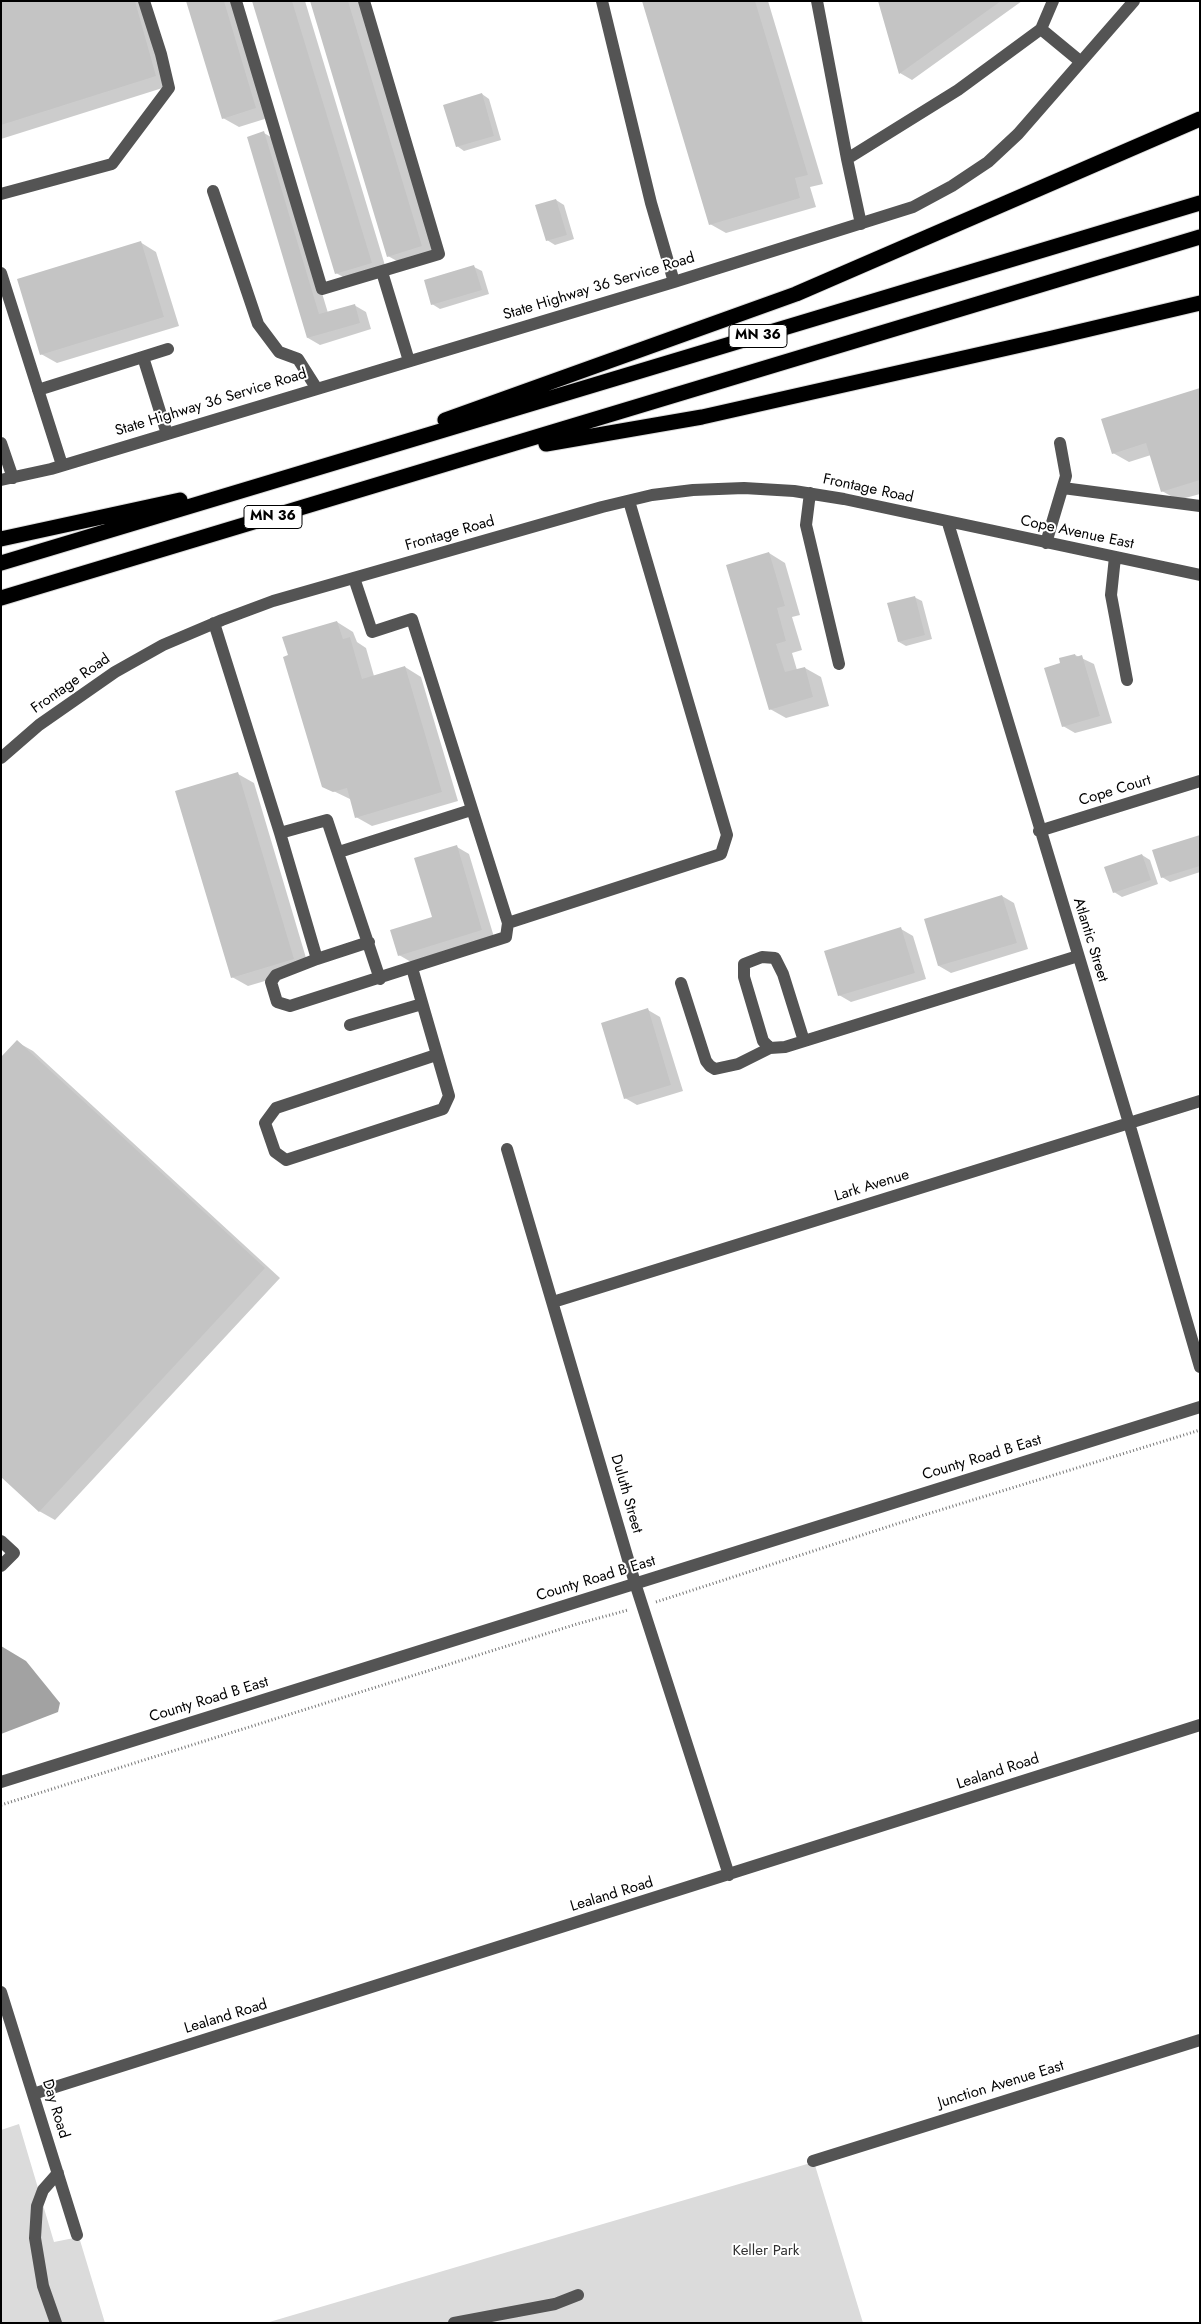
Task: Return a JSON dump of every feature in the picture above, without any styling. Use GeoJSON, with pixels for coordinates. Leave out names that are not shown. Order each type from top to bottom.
{"type":"FeatureCollection","features":[{"type":"Feature","properties":{"kind":"highway"},"geometry":{"type":"LineString","coordinates":[[316,469],[545,383],[796,294],[1200,119]]}},
{"type":"Feature","properties":{"kind":"highway","name":"MN 36"},"geometry":{"type":"LineString","coordinates":[[1,563],[1200,203]]}},
{"type":"Feature","properties":{"kind":"highway","name":"MN 36"},"geometry":{"type":"LineString","coordinates":[[1,598],[483,455],[1200,237]]}},
{"type":"Feature","properties":{"kind":"highway"},"geometry":{"type":"LineString","coordinates":[[483,455],[702,417],[1200,302]]}},
{"type":"Feature","properties":{"kind":"highway"},"geometry":{"type":"LineString","coordinates":[[1,539],[107,515],[270,482]]}},
{"type":"Feature","properties":{"kind":"highway"},"geometry":{"type":"LineString","coordinates":[[1,605],[64,579]]}},
{"type":"Feature","properties":{"kind":"street"},"geometry":{"type":"LineString","coordinates":[[1,194],[112,164],[169,88],[161,54],[144,1]]}},
{"type":"Feature","properties":{"kind":"street"},"geometry":{"type":"LineString","coordinates":[[236,1],[322,290],[439,254],[364,1]]}},
{"type":"Feature","properties":{"kind":"street"},"geometry":{"type":"LineString","coordinates":[[602,1],[650,203],[674,282]]}},
{"type":"Feature","properties":{"kind":"street"},"geometry":{"type":"LineString","coordinates":[[817,1],[861,224]]}},
{"type":"Feature","properties":{"kind":"street"},"geometry":{"type":"LineString","coordinates":[[847,159],[958,90],[1041,29],[1053,1]]}},
{"type":"Feature","properties":{"kind":"street","name":"State Highway 36 Service Road"},"geometry":{"type":"LineString","coordinates":[[7,479],[167,434],[674,282],[913,207],[952,186],[988,162],[1018,134],[1134,1]]}},
{"type":"Feature","properties":{"kind":"street"},"geometry":{"type":"LineString","coordinates":[[1041,29],[1082,62]]}},
{"type":"Feature","properties":{"kind":"street"},"geometry":{"type":"LineString","coordinates":[[214,191],[258,324],[279,352],[298,359],[317,389]]}},
{"type":"Feature","properties":{"kind":"street"},"geometry":{"type":"LineString","coordinates":[[382,272],[409,361]]}},
{"type":"Feature","properties":{"kind":"street"},"geometry":{"type":"LineString","coordinates":[[1,273],[62,465]]}},
{"type":"Feature","properties":{"kind":"street"},"geometry":{"type":"LineString","coordinates":[[38,390],[168,349]]}},
{"type":"Feature","properties":{"kind":"street"},"geometry":{"type":"LineString","coordinates":[[143,357],[167,434]]}},
{"type":"Feature","properties":{"kind":"street"},"geometry":{"type":"LineString","coordinates":[[1,443],[7,479]]}},
{"type":"Feature","properties":{"kind":"street"},"geometry":{"type":"LineString","coordinates":[[1046,543],[1066,476],[1060,443]]}},
{"type":"Feature","properties":{"kind":"street","name":"Frontage Road"},"geometry":{"type":"LineString","coordinates":[[1,758],[46,719],[115,672],[163,645],[214,623],[273,601],[629,501],[694,490],[744,488],[810,493],[948,523]]}},
{"type":"Feature","properties":{"kind":"street"},"geometry":{"type":"LineString","coordinates":[[1062,488],[1200,506]]}},
{"type":"Feature","properties":{"kind":"street"},"geometry":{"type":"LineString","coordinates":[[810,493],[806,525],[839,664]]}},
{"type":"Feature","properties":{"kind":"street"},"geometry":{"type":"LineString","coordinates":[[508,922],[721,854],[727,835],[629,501]]}},
{"type":"Feature","properties":{"kind":"street","name":"Cope Avenue East"},"geometry":{"type":"LineString","coordinates":[[948,523],[1200,575]]}},
{"type":"Feature","properties":{"kind":"street","name":"Atlantic Street"},"geometry":{"type":"LineString","coordinates":[[948,523],[1039,831],[1129,1123],[1200,1367]]}},
{"type":"Feature","properties":{"kind":"street"},"geometry":{"type":"LineString","coordinates":[[1115,558],[1111,595],[1127,680]]}},
{"type":"Feature","properties":{"kind":"street"},"geometry":{"type":"LineString","coordinates":[[354,578],[372,632],[412,618],[471,810],[508,922],[506,937],[380,979],[290,1006],[277,1002],[271,982],[276,974],[369,942]]}},
{"type":"Feature","properties":{"kind":"street"},"geometry":{"type":"LineString","coordinates":[[214,623],[280,833],[317,960]]}},
{"type":"Feature","properties":{"kind":"street","name":"Cope Court"},"geometry":{"type":"LineString","coordinates":[[1039,831],[1200,781]]}},
{"type":"Feature","properties":{"kind":"street"},"geometry":{"type":"LineString","coordinates":[[339,852],[471,810]]}},
{"type":"Feature","properties":{"kind":"street"},"geometry":{"type":"LineString","coordinates":[[280,833],[326,820],[339,852],[380,979]]}},
{"type":"Feature","properties":{"kind":"street"},"geometry":{"type":"LineString","coordinates":[[770,1048],[763,1041],[744,977],[744,964],[762,956],[775,958],[783,974],[804,1041]]}},
{"type":"Feature","properties":{"kind":"street"},"geometry":{"type":"LineString","coordinates":[[681,983],[706,1061],[715,1069],[738,1064],[770,1048],[785,1047],[1078,956]]}},
{"type":"Feature","properties":{"kind":"street"},"geometry":{"type":"LineString","coordinates":[[412,968],[449,1096],[443,1110],[286,1160],[275,1152],[265,1123],[276,1108],[436,1055]]}},
{"type":"Feature","properties":{"kind":"street"},"geometry":{"type":"LineString","coordinates":[[350,1025],[422,1004]]}},
{"type":"Feature","properties":{"kind":"street","name":"Lark Avenue"},"geometry":{"type":"LineString","coordinates":[[553,1302],[1200,1100]]}},
{"type":"Feature","properties":{"kind":"street","name":"Duluth Street"},"geometry":{"type":"LineString","coordinates":[[507,1149],[635,1583],[729,1875]]}},
{"type":"Feature","properties":{"kind":"street","name":"County Road B East"},"geometry":{"type":"LineString","coordinates":[[1,1782],[1200,1407]]}},
{"type":"Feature","properties":{"kind":"street"},"geometry":{"type":"LineString","coordinates":[[1,1541],[14,1553],[1,1566]]}},
{"type":"Feature","properties":{"kind":"street","name":"Lealand Road"},"geometry":{"type":"LineString","coordinates":[[33,2094],[1200,1725]]}},
{"type":"Feature","properties":{"kind":"street","name":"Day Road"},"geometry":{"type":"LineString","coordinates":[[1,1992],[77,2235]]}},
{"type":"Feature","properties":{"kind":"street","name":"Junction Avenue East"},"geometry":{"type":"LineString","coordinates":[[813,2161],[1200,2040]]}},
{"type":"Feature","properties":{"kind":"street"},"geometry":{"type":"LineString","coordinates":[[56,2323],[44,2286],[35,2238],[37,2206],[43,2190],[58,2173]]}},
{"type":"Feature","properties":{"kind":"street"},"geometry":{"type":"LineString","coordinates":[[454,2323],[555,2304],[578,2295]]}},
{"type":"Feature","properties":{"kind":"path"},"geometry":{"type":"LineString","coordinates":[[1,1805],[577,1624],[643,1606],[924,1515],[1200,1430]]}},
{"type":"Feature","properties":{"kind":"green space"},"geometry":{"type":"Polygon","coordinates":[[[19,2124],[54,2242],[79,2237],[105,2323],[1,2323],[1,2130],[19,2124]]]}},
{"type":"Feature","properties":{"kind":"green space","name":"Keller Park"},"geometry":{"type":"Polygon","coordinates":[[[814,2162],[863,2323],[266,2323],[814,2162]]]}},
{"type":"Feature","properties":{"kind":"shaded area"},"geometry":{"type":"Polygon","coordinates":[[[1,1646],[26,1661],[60,1703],[58,1712],[1,1734],[1,1646]]]}},
{"type":"Feature","properties":{"kind":"building"},"geometry":{"type":"Polygon","coordinates":[[[1,1],[135,1],[156,76],[1,125],[1,1]]]}},
{"type":"Feature","properties":{"kind":"building"},"geometry":{"type":"Polygon","coordinates":[[[186,1],[224,1],[256,108],[222,119],[186,1]]]}},
{"type":"Feature","properties":{"kind":"building"},"geometry":{"type":"Polygon","coordinates":[[[252,1],[292,1],[372,263],[335,274],[252,1]]]}},
{"type":"Feature","properties":{"kind":"building"},"geometry":{"type":"Polygon","coordinates":[[[310,1],[348,1],[422,246],[387,257],[310,1]]]}},
{"type":"Feature","properties":{"kind":"building"},"geometry":{"type":"Polygon","coordinates":[[[642,1],[755,1],[808,175],[795,178],[800,198],[709,225],[642,1]]]}},
{"type":"Feature","properties":{"kind":"building"},"geometry":{"type":"Polygon","coordinates":[[[878,1],[1001,1],[899,74],[878,1]]]}},
{"type":"Feature","properties":{"kind":"building"},"geometry":{"type":"Polygon","coordinates":[[[482,93],[494,136],[456,147],[443,105],[482,93]]]}},
{"type":"Feature","properties":{"kind":"building"},"geometry":{"type":"Polygon","coordinates":[[[264,131],[319,314],[355,304],[360,323],[307,338],[247,137],[264,131]]]}},
{"type":"Feature","properties":{"kind":"building"},"geometry":{"type":"Polygon","coordinates":[[[556,199],[567,235],[546,241],[535,205],[556,199]]]}},
{"type":"Feature","properties":{"kind":"building"},"geometry":{"type":"Polygon","coordinates":[[[141,241],[164,317],[40,355],[17,279],[141,241]]]}},
{"type":"Feature","properties":{"kind":"building"},"geometry":{"type":"Polygon","coordinates":[[[474,265],[482,290],[431,305],[424,280],[474,265]]]}},
{"type":"Feature","properties":{"kind":"building"},"geometry":{"type":"Polygon","coordinates":[[[1200,388],[1200,480],[1161,492],[1146,443],[1112,454],[1101,419],[1200,388]]]}},
{"type":"Feature","properties":{"kind":"building"},"geometry":{"type":"Polygon","coordinates":[[[769,552],[785,606],[777,608],[786,641],[776,644],[785,672],[805,667],[813,697],[769,710],[726,565],[769,552]]]}},
{"type":"Feature","properties":{"kind":"building"},"geometry":{"type":"Polygon","coordinates":[[[915,596],[925,635],[898,642],[887,603],[915,596]]]}},
{"type":"Feature","properties":{"kind":"building"},"geometry":{"type":"Polygon","coordinates":[[[337,621],[343,639],[350,637],[362,679],[405,666],[442,792],[355,818],[347,788],[333,792],[322,787],[283,657],[288,655],[282,637],[337,621]]]}},
{"type":"Feature","properties":{"kind":"building"},"geometry":{"type":"Polygon","coordinates":[[[1075,654],[1076,657],[1082,655],[1100,716],[1062,727],[1044,668],[1060,663],[1059,658],[1075,654]]]}},
{"type":"Feature","properties":{"kind":"building"},"geometry":{"type":"Polygon","coordinates":[[[238,772],[294,959],[231,978],[175,791],[238,772]]]}},
{"type":"Feature","properties":{"kind":"building"},"geometry":{"type":"Polygon","coordinates":[[[1200,835],[1200,866],[1161,878],[1152,850],[1200,835]]]}},
{"type":"Feature","properties":{"kind":"building"},"geometry":{"type":"Polygon","coordinates":[[[457,845],[482,930],[398,956],[390,930],[432,917],[414,858],[457,845]]]}},
{"type":"Feature","properties":{"kind":"building"},"geometry":{"type":"Polygon","coordinates":[[[1142,854],[1151,880],[1113,893],[1104,867],[1142,854]]]}},
{"type":"Feature","properties":{"kind":"building"},"geometry":{"type":"Polygon","coordinates":[[[1002,895],[1017,943],[938,966],[924,919],[1002,895]]]}},
{"type":"Feature","properties":{"kind":"building"},"geometry":{"type":"Polygon","coordinates":[[[901,927],[915,973],[838,996],[824,951],[901,927]]]}},
{"type":"Feature","properties":{"kind":"building"},"geometry":{"type":"Polygon","coordinates":[[[648,1008],[671,1085],[624,1099],[601,1023],[648,1008]]]}},
{"type":"Feature","properties":{"kind":"building"},"geometry":{"type":"Polygon","coordinates":[[[17,1040],[265,1268],[39,1512],[1,1477],[1,1057],[17,1040]]]}}]}
